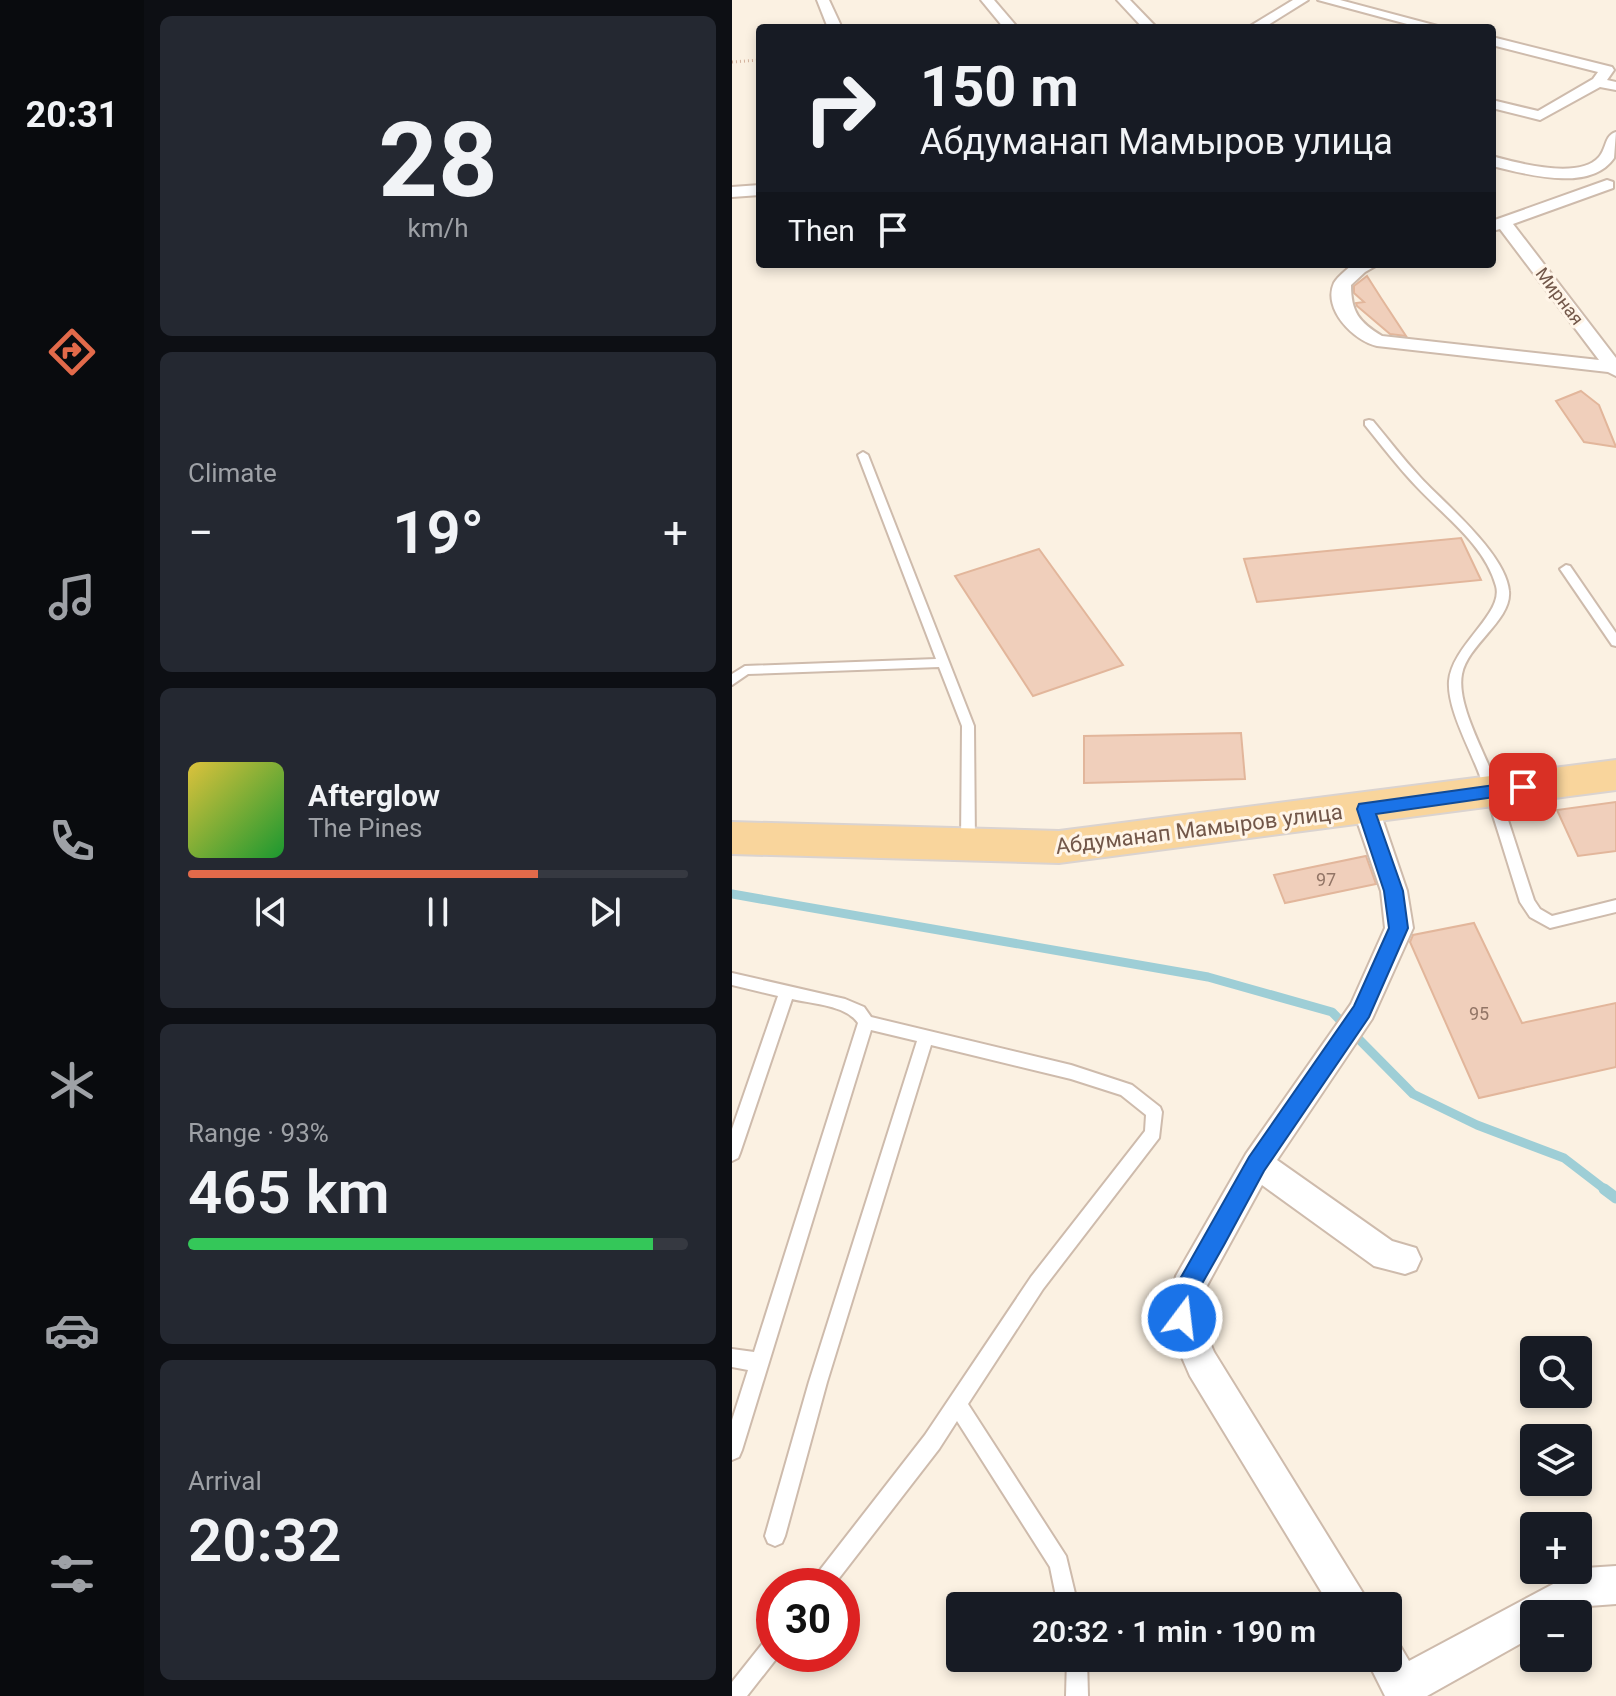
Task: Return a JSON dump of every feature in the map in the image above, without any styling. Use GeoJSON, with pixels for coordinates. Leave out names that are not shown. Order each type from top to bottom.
{"type":"FeatureCollection","features":[{"type":"Feature","properties":{"kind":"main road","name":"Абдуманап Мамыров улица"},"geometry":{"type":"LineString","coordinates":[[732,838],[1059,847],[1616,775]]}},
{"type":"Feature","properties":{"kind":"street"},"geometry":{"type":"LineString","coordinates":[[823,0],[833,24]]}},
{"type":"Feature","properties":{"kind":"street"},"geometry":{"type":"LineString","coordinates":[[987,0],[1008,24]]}},
{"type":"Feature","properties":{"kind":"street"},"geometry":{"type":"LineString","coordinates":[[1123,0],[1146,24]]}},
{"type":"Feature","properties":{"kind":"street"},"geometry":{"type":"LineString","coordinates":[[1324,0],[1422,24]]}},
{"type":"Feature","properties":{"kind":"street"},"geometry":{"type":"LineString","coordinates":[[1260,24],[1292,2]]}},
{"type":"Feature","properties":{"kind":"street"},"geometry":{"type":"LineString","coordinates":[[1496,42],[1607,70],[1598,82],[1540,116],[1496,105]]}},
{"type":"Feature","properties":{"kind":"street"},"geometry":{"type":"LineString","coordinates":[[1598,82],[1616,86]]}},
{"type":"Feature","properties":{"kind":"street"},"geometry":{"type":"LineString","coordinates":[[1496,162],[1556,173],[1589,170],[1604,161],[1616,136]]}},
{"type":"Feature","properties":{"kind":"street"},"geometry":{"type":"LineString","coordinates":[[1589,170],[1612,189]]}},
{"type":"Feature","properties":{"kind":"street"},"geometry":{"type":"LineString","coordinates":[[1498,224],[1612,189]]}},
{"type":"Feature","properties":{"kind":"street"},"geometry":{"type":"LineString","coordinates":[[732,192],[756,190]]}},
{"type":"Feature","properties":{"kind":"street","name":"Мирная"},"geometry":{"type":"LineString","coordinates":[[1498,224],[1615,368]]}},
{"type":"Feature","properties":{"kind":"street"},"geometry":{"type":"LineString","coordinates":[[1359,268],[1342,284],[1342,306],[1349,322],[1377,341],[1615,368]]}},
{"type":"Feature","properties":{"kind":"street"},"geometry":{"type":"LineString","coordinates":[[1343,1592],[1202,1364],[1182,1318],[1188,1287],[1257,1164],[1362,1011],[1399,928],[1394,891],[1366,809]]}},
{"type":"Feature","properties":{"kind":"street"},"geometry":{"type":"LineString","coordinates":[[1257,1164],[1385,1255],[1405,1259]]}},
{"type":"Feature","properties":{"kind":"street"},"geometry":{"type":"LineString","coordinates":[[1561,1600],[1585,1587],[1616,1585]]}},
{"type":"Feature","properties":{"kind":"street"},"geometry":{"type":"LineString","coordinates":[[1398,1680],[1520,1621]]}},
{"type":"Feature","properties":{"kind":"lane"},"geometry":{"type":"LineString","coordinates":[[1369,423],[1420,485],[1455,518],[1496,568],[1505,593],[1501,605],[1470,642],[1458,671],[1455,690],[1492,791],[1527,902],[1535,913],[1550,922],[1616,906]]}},
{"type":"Feature","properties":{"kind":"lane"},"geometry":{"type":"LineString","coordinates":[[863,455],[968,726],[968,845]]}},
{"type":"Feature","properties":{"kind":"lane"},"geometry":{"type":"LineString","coordinates":[[1566,569],[1616,642]]}},
{"type":"Feature","properties":{"kind":"lane"},"geometry":{"type":"LineString","coordinates":[[732,681],[745,670],[944,663]]}},
{"type":"Feature","properties":{"kind":"lane"},"geometry":{"type":"LineString","coordinates":[[732,979],[845,1005],[859,1012],[866,1022],[1071,1072],[1126,1090],[1154,1112],[1153,1133],[1139,1154],[1037,1283],[932,1442],[834,1568]]}},
{"type":"Feature","properties":{"kind":"lane"},"geometry":{"type":"LineString","coordinates":[[732,1153],[787,991]]}},
{"type":"Feature","properties":{"kind":"lane"},"geometry":{"type":"LineString","coordinates":[[732,1450],[866,1022]]}},
{"type":"Feature","properties":{"kind":"lane"},"geometry":{"type":"LineString","coordinates":[[775,1536],[818,1382],[926,1037]]}},
{"type":"Feature","properties":{"kind":"lane"},"geometry":{"type":"LineString","coordinates":[[732,1358],[759,1362]]}},
{"type":"Feature","properties":{"kind":"lane"},"geometry":{"type":"LineString","coordinates":[[957,1404],[1059,1563],[1065,1592]]}},
{"type":"Feature","properties":{"kind":"lane"},"geometry":{"type":"LineString","coordinates":[[734,1696],[756,1668]]}},
{"type":"Feature","properties":{"kind":"lane"},"geometry":{"type":"LineString","coordinates":[[1077,1672],[1077,1696]]}},
{"type":"Feature","properties":{"kind":"path"},"geometry":{"type":"LineString","coordinates":[[732,62],[756,60]]}},
{"type":"Feature","properties":{"kind":"building"},"geometry":{"type":"Polygon","coordinates":[[[1367,276],[1406,336],[1390,334],[1357,306],[1356,303],[1364,302],[1354,293],[1354,286],[1367,276]]]}},
{"type":"Feature","properties":{"kind":"building"},"geometry":{"type":"Polygon","coordinates":[[[1581,391],[1599,405],[1616,447],[1584,442],[1556,401],[1581,391]]]}},
{"type":"Feature","properties":{"kind":"building"},"geometry":{"type":"Polygon","coordinates":[[[1461,538],[1481,580],[1257,602],[1244,559],[1461,538]]]}},
{"type":"Feature","properties":{"kind":"building"},"geometry":{"type":"Polygon","coordinates":[[[1039,549],[1123,665],[1033,696],[955,576],[1039,549]]]}},
{"type":"Feature","properties":{"kind":"building"},"geometry":{"type":"Polygon","coordinates":[[[1241,733],[1245,779],[1084,783],[1084,736],[1241,733]]]}},
{"type":"Feature","properties":{"kind":"building"},"geometry":{"type":"Polygon","coordinates":[[[1616,802],[1616,851],[1578,856],[1557,810],[1616,802]]]}},
{"type":"Feature","properties":{"kind":"building"},"geometry":{"type":"Polygon","coordinates":[[[1366,856],[1376,884],[1285,903],[1274,875],[1366,856]]]}},
{"type":"Feature","properties":{"kind":"building"},"geometry":{"type":"Polygon","coordinates":[[[1474,923],[1522,1023],[1616,1003],[1616,1067],[1479,1098],[1410,942],[1413,935],[1474,923]]]}},
{"type":"Feature","properties":{"kind":"waterway"},"geometry":{"type":"LineString","coordinates":[[732,894],[1208,977],[1332,1012],[1413,1094],[1477,1125],[1564,1158],[1607,1191]]}},
{"type":"Feature","properties":{"kind":"waterway"},"geometry":{"type":"LineString","coordinates":[[1604,1189],[1616,1198]]}},
{"type":"Feature","properties":{"kind":"route"},"geometry":{"type":"LineString","coordinates":[[1182,1318],[1188,1287],[1257,1164],[1362,1011],[1399,928],[1394,891],[1366,809],[1523,787]]}}]}
